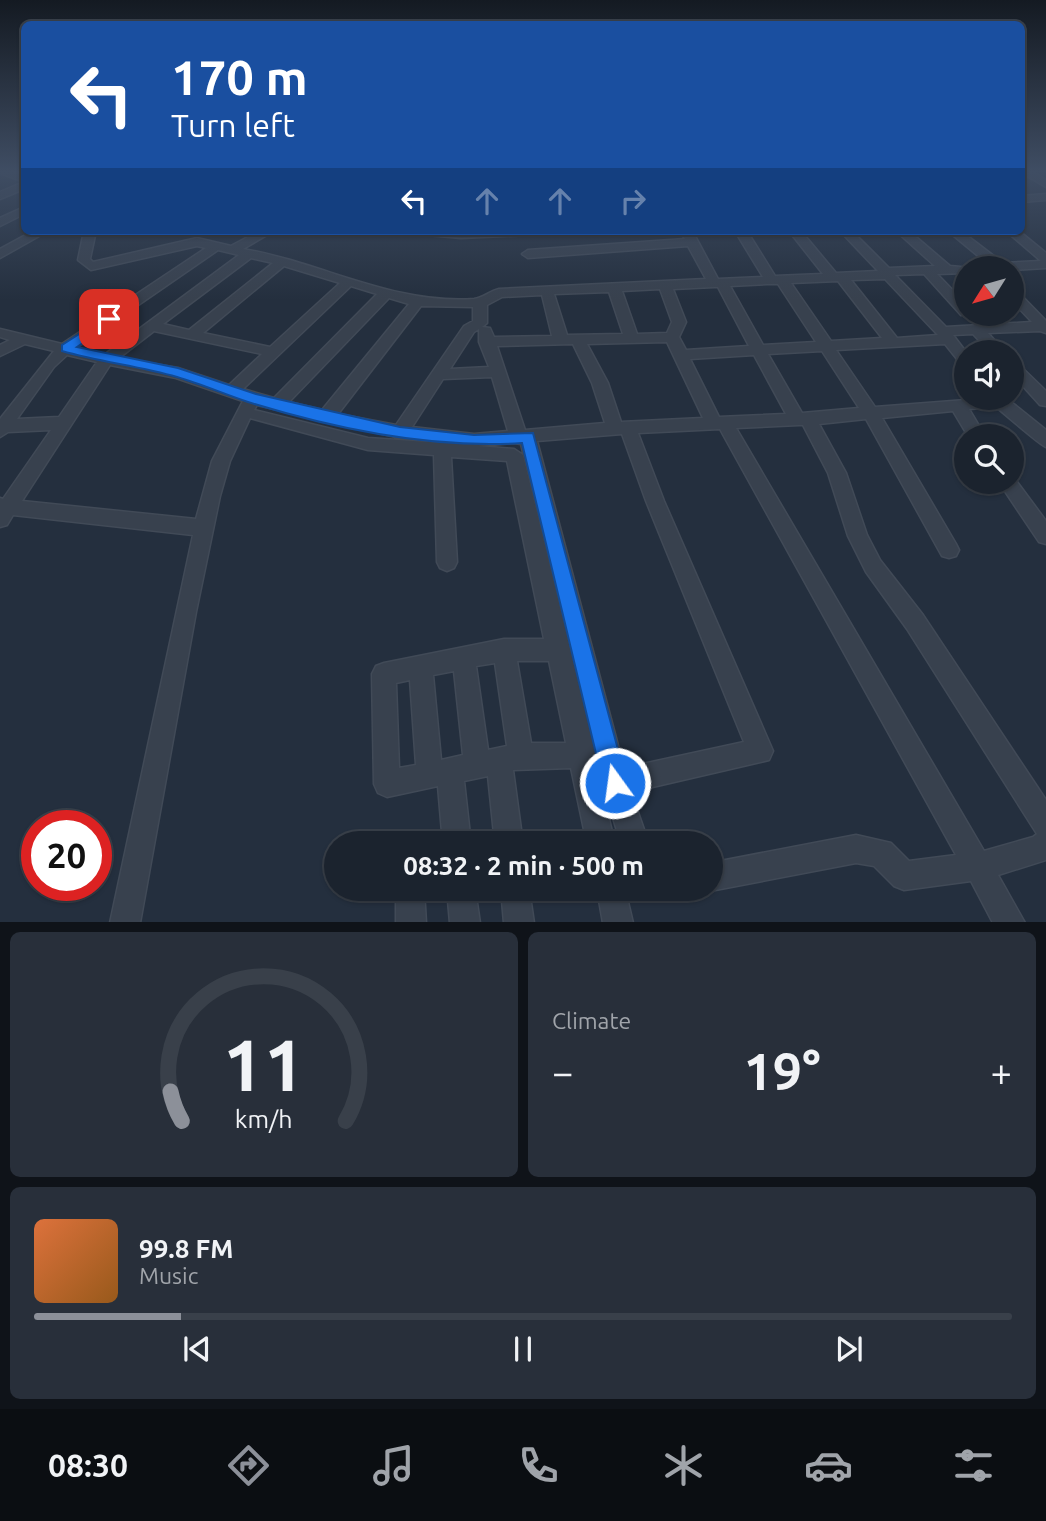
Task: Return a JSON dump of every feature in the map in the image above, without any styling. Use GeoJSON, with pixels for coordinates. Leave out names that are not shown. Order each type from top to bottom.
{"type":"FeatureCollection","features":[{"type":"Feature","properties":{"kind":"street"},"geometry":{"type":"LineString","coordinates":[[0,223],[17,214]]}},
{"type":"Feature","properties":{"kind":"street"},"geometry":{"type":"LineString","coordinates":[[0,254],[35,235]]}},
{"type":"Feature","properties":{"kind":"street"},"geometry":{"type":"LineString","coordinates":[[89,235],[84,260],[91,265],[197,242],[234,248],[282,261],[417,302],[480,303],[499,293],[778,281],[954,269]]}},
{"type":"Feature","properties":{"kind":"street"},"geometry":{"type":"LineString","coordinates":[[234,248],[260,235]]}},
{"type":"Feature","properties":{"kind":"street"},"geometry":{"type":"LineString","coordinates":[[657,235],[662,245]]}},
{"type":"Feature","properties":{"kind":"street"},"geometry":{"type":"LineString","coordinates":[[744,235],[872,414],[949,550]]}},
{"type":"Feature","properties":{"kind":"street"},"geometry":{"type":"LineString","coordinates":[[799,235],[891,340]]}},
{"type":"Feature","properties":{"kind":"street"},"geometry":{"type":"LineString","coordinates":[[850,235],[954,346]]}},
{"type":"Feature","properties":{"kind":"street"},"geometry":{"type":"LineString","coordinates":[[907,235],[946,269]]}},
{"type":"Feature","properties":{"kind":"street"},"geometry":{"type":"LineString","coordinates":[[959,235],[986,256]]}},
{"type":"Feature","properties":{"kind":"street"},"geometry":{"type":"LineString","coordinates":[[1017,235],[1046,259]]}},
{"type":"Feature","properties":{"kind":"street"},"geometry":{"type":"LineString","coordinates":[[528,254],[662,245],[689,237],[837,473],[858,536],[873,566],[915,622],[1046,824]]}},
{"type":"Feature","properties":{"kind":"street"},"geometry":{"type":"LineString","coordinates":[[2,429],[49,364],[66,348],[216,246]]}},
{"type":"Feature","properties":{"kind":"street"},"geometry":{"type":"LineString","coordinates":[[206,528],[3,510],[106,359],[250,253]]}},
{"type":"Feature","properties":{"kind":"street"},"geometry":{"type":"LineString","coordinates":[[190,336],[282,261]]}},
{"type":"Feature","properties":{"kind":"street"},"geometry":{"type":"LineString","coordinates":[[1024,265],[1046,264]]}},
{"type":"Feature","properties":{"kind":"street"},"geometry":{"type":"LineString","coordinates":[[927,270],[954,298]]}},
{"type":"Feature","properties":{"kind":"street"},"geometry":{"type":"LineString","coordinates":[[125,922],[185,612],[221,461],[247,401],[273,352],[349,281]]}},
{"type":"Feature","properties":{"kind":"street"},"geometry":{"type":"LineString","coordinates":[[664,286],[679,322],[672,337],[680,355],[1010,922]]}},
{"type":"Feature","properties":{"kind":"street"},"geometry":{"type":"LineString","coordinates":[[614,288],[632,338]]}},
{"type":"Feature","properties":{"kind":"street"},"geometry":{"type":"LineString","coordinates":[[547,290],[570,340],[600,383],[622,428],[760,751],[588,789]]}},
{"type":"Feature","properties":{"kind":"street"},"geometry":{"type":"LineString","coordinates":[[278,404],[386,293]]}},
{"type":"Feature","properties":{"kind":"street"},"geometry":{"type":"LineString","coordinates":[[326,417],[417,302]]}},
{"type":"Feature","properties":{"kind":"street"},"geometry":{"type":"LineString","coordinates":[[480,303],[480,323],[484,328],[486,342],[524,437],[615,783],[631,831]]}},
{"type":"Feature","properties":{"kind":"street"},"geometry":{"type":"LineString","coordinates":[[1024,306],[1045,327]]}},
{"type":"Feature","properties":{"kind":"street"},"geometry":{"type":"LineString","coordinates":[[400,432],[469,329],[480,323]]}},
{"type":"Feature","properties":{"kind":"street"},"geometry":{"type":"LineString","coordinates":[[150,326],[273,352]]}},
{"type":"Feature","properties":{"kind":"street"},"geometry":{"type":"LineString","coordinates":[[977,326],[988,340]]}},
{"type":"Feature","properties":{"kind":"street"},"geometry":{"type":"LineString","coordinates":[[680,355],[891,340],[979,329],[1045,327]]}},
{"type":"Feature","properties":{"kind":"street"},"geometry":{"type":"LineString","coordinates":[[0,333],[106,359],[178,373],[368,444],[513,455],[598,831]]}},
{"type":"Feature","properties":{"kind":"street"},"geometry":{"type":"LineString","coordinates":[[486,342],[672,337]]}},
{"type":"Feature","properties":{"kind":"street"},"geometry":{"type":"LineString","coordinates":[[3,354],[23,339]]}},
{"type":"Feature","properties":{"kind":"street"},"geometry":{"type":"LineString","coordinates":[[439,374],[497,372]]}},
{"type":"Feature","properties":{"kind":"street"},"geometry":{"type":"LineString","coordinates":[[1024,378],[1046,401]]}},
{"type":"Feature","properties":{"kind":"street"},"geometry":{"type":"LineString","coordinates":[[247,401],[278,404],[400,432],[474,440],[622,428],[802,420],[954,405]]}},
{"type":"Feature","properties":{"kind":"street"},"geometry":{"type":"LineString","coordinates":[[1011,410],[1033,426],[1046,441]]}},
{"type":"Feature","properties":{"kind":"street"},"geometry":{"type":"LineString","coordinates":[[1019,416],[1046,410]]}},
{"type":"Feature","properties":{"kind":"street"},"geometry":{"type":"LineString","coordinates":[[2,429],[64,423]]}},
{"type":"Feature","properties":{"kind":"street"},"geometry":{"type":"LineString","coordinates":[[442,449],[447,562]]}},
{"type":"Feature","properties":{"kind":"street"},"geometry":{"type":"LineString","coordinates":[[1016,494],[1046,536]]}},
{"type":"Feature","properties":{"kind":"street"},"geometry":{"type":"LineString","coordinates":[[557,650],[504,650],[384,674],[387,784],[499,760],[581,755]]}},
{"type":"Feature","properties":{"kind":"street"},"geometry":{"type":"LineString","coordinates":[[504,650],[499,760],[507,831]]}},
{"type":"Feature","properties":{"kind":"street"},"geometry":{"type":"LineString","coordinates":[[464,658],[499,760]]}},
{"type":"Feature","properties":{"kind":"street"},"geometry":{"type":"LineString","coordinates":[[421,667],[440,773],[454,831]]}},
{"type":"Feature","properties":{"kind":"street"},"geometry":{"type":"LineString","coordinates":[[723,875],[856,849],[881,853],[904,877],[979,866],[1040,849],[1046,844]]}},
{"type":"Feature","properties":{"kind":"street"},"geometry":{"type":"LineString","coordinates":[[410,901],[411,922]]}},
{"type":"Feature","properties":{"kind":"street"},"geometry":{"type":"LineString","coordinates":[[462,901],[465,922]]}},
{"type":"Feature","properties":{"kind":"street"},"geometry":{"type":"LineString","coordinates":[[516,901],[519,922]]}},
{"type":"Feature","properties":{"kind":"street"},"geometry":{"type":"LineString","coordinates":[[614,901],[618,922]]}},
{"type":"Feature","properties":{"kind":"route"},"geometry":{"type":"LineString","coordinates":[[109,319],[66,348],[178,373],[252,398],[326,417],[400,432],[474,440],[528,437],[615,783]]}}]}
